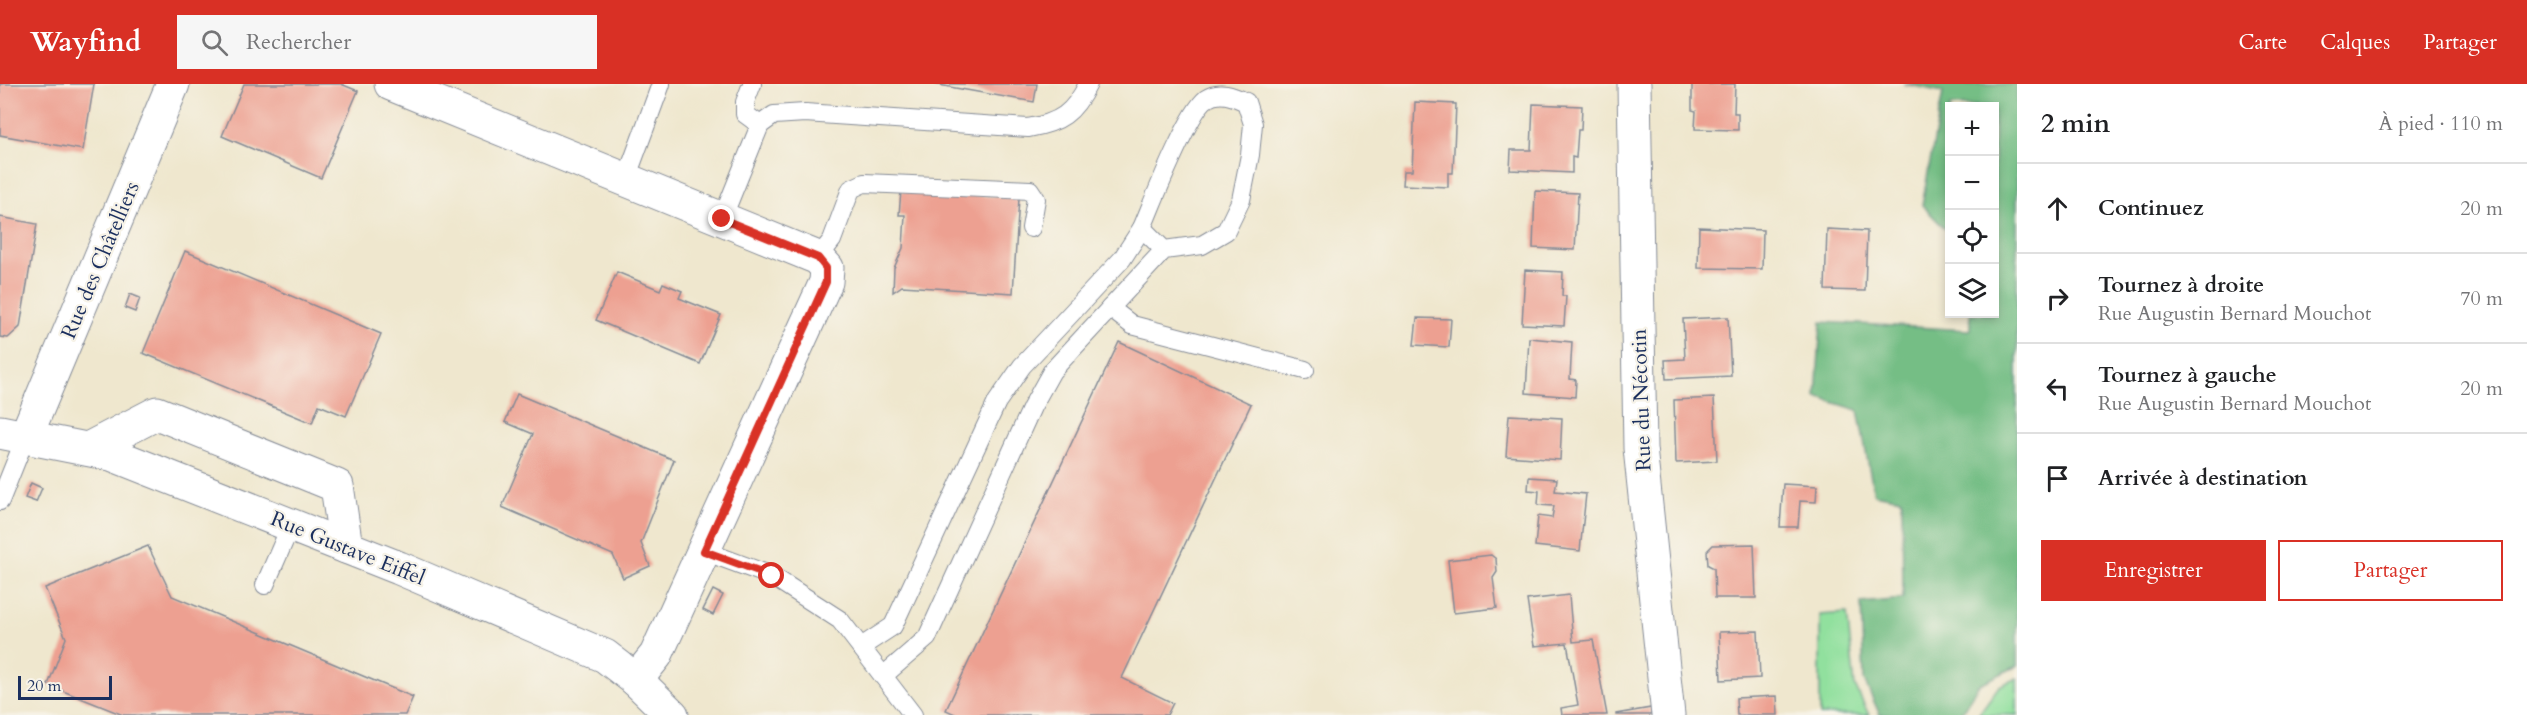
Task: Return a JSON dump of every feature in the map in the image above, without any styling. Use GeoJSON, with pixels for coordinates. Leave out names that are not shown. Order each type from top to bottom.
{"type":"FeatureCollection","features":[{"type":"Feature","properties":{"kind":"street","name":"Rue des Châtelliers"},"geometry":{"type":"LineString","coordinates":[[13,434],[173,84]]}},
{"type":"Feature","properties":{"kind":"street"},"geometry":{"type":"LineString","coordinates":[[391,84],[440,93],[627,179],[818,258],[826,268],[826,282],[704,551],[656,655],[636,680]]}},
{"type":"Feature","properties":{"kind":"street","name":"Rue du Nécotin"},"geometry":{"type":"LineString","coordinates":[[1634,84],[1640,448],[1668,715]]}},
{"type":"Feature","properties":{"kind":"street"},"geometry":{"type":"LineString","coordinates":[[88,449],[157,412],[337,486],[346,547]]}},
{"type":"Feature","properties":{"kind":"street","name":"Rue Gustave Eiffel"},"geometry":{"type":"LineString","coordinates":[[13,434],[111,454],[346,547],[583,646],[605,656],[636,680],[672,715]]}},
{"type":"Feature","properties":{"kind":"lane"},"geometry":{"type":"LineString","coordinates":[[627,179],[661,84]]}},
{"type":"Feature","properties":{"kind":"lane"},"geometry":{"type":"LineString","coordinates":[[752,84],[745,102],[745,114],[760,125]]}},
{"type":"Feature","properties":{"kind":"lane"},"geometry":{"type":"LineString","coordinates":[[722,219],[760,125],[774,115],[805,113],[1028,128],[1048,125],[1066,115],[1080,100],[1088,84]]}},
{"type":"Feature","properties":{"kind":"lane"},"geometry":{"type":"LineString","coordinates":[[861,647],[893,626],[997,402],[1022,366],[1122,259],[1142,228],[1187,126],[1206,99],[1226,93],[1246,102],[1253,124],[1250,155],[1241,200],[1226,231],[1202,245],[1164,250],[1052,371],[1032,407],[927,638],[883,676]]}},
{"type":"Feature","properties":{"kind":"lane"},"geometry":{"type":"LineString","coordinates":[[818,258],[831,240],[851,189],[864,183],[1029,190],[1035,199],[1031,228]]}},
{"type":"Feature","properties":{"kind":"lane"},"geometry":{"type":"LineString","coordinates":[[1142,228],[1164,250]]}},
{"type":"Feature","properties":{"kind":"lane"},"geometry":{"type":"LineString","coordinates":[[1110,308],[1132,325],[1305,370]]}},
{"type":"Feature","properties":{"kind":"lane"},"geometry":{"type":"LineString","coordinates":[[0,501],[13,468],[13,434]]}},
{"type":"Feature","properties":{"kind":"lane"},"geometry":{"type":"LineString","coordinates":[[265,585],[291,525]]}},
{"type":"Feature","properties":{"kind":"lane"},"geometry":{"type":"LineString","coordinates":[[704,551],[772,576],[840,620],[913,715]]}},
{"type":"Feature","properties":{"kind":"green space"},"geometry":{"type":"Polygon","coordinates":[[[1904,84],[2017,84],[2017,666],[1978,685],[1960,715],[1880,715],[1864,680],[1861,603],[1903,599],[1902,499],[1874,494],[1858,410],[1816,397],[1821,322],[1970,330],[1970,318],[1999,318],[1999,102],[1945,102],[1945,229],[1922,205],[1943,92],[1904,84]]]}},
{"type":"Feature","properties":{"kind":"green space"},"geometry":{"type":"Polygon","coordinates":[[[1847,613],[1855,686],[1869,715],[1820,715],[1820,615],[1847,613]]]}},
{"type":"Feature","properties":{"kind":"green space"},"geometry":{"type":"Polygon","coordinates":[[[2017,678],[2017,715],[1978,715],[1999,686],[2017,678]]]}},
{"type":"Feature","properties":{"kind":"building"},"geometry":{"type":"Polygon","coordinates":[[[0,84],[94,84],[83,150],[0,135],[0,84]]]}},
{"type":"Feature","properties":{"kind":"building"},"geometry":{"type":"Polygon","coordinates":[[[244,84],[341,84],[358,91],[321,178],[222,136],[244,84]]]}},
{"type":"Feature","properties":{"kind":"building"},"geometry":{"type":"Polygon","coordinates":[[[933,84],[1037,84],[1034,102],[933,84]]]}},
{"type":"Feature","properties":{"kind":"building"},"geometry":{"type":"Polygon","coordinates":[[[1692,84],[1735,84],[1734,113],[1738,113],[1738,130],[1695,129],[1696,111],[1692,110],[1692,84]]]}},
{"type":"Feature","properties":{"kind":"building"},"geometry":{"type":"Polygon","coordinates":[[[1415,102],[1456,104],[1453,173],[1448,173],[1448,187],[1403,185],[1404,171],[1412,171],[1415,102]]]}},
{"type":"Feature","properties":{"kind":"building"},"geometry":{"type":"Polygon","coordinates":[[[1533,104],[1582,106],[1581,130],[1578,130],[1576,158],[1572,157],[1572,173],[1510,170],[1511,150],[1531,150],[1533,104]]]}},
{"type":"Feature","properties":{"kind":"building"},"geometry":{"type":"Polygon","coordinates":[[[901,191],[1019,198],[1013,293],[902,286],[893,292],[894,268],[903,248],[905,215],[899,215],[901,191]]]}},
{"type":"Feature","properties":{"kind":"building"},"geometry":{"type":"Polygon","coordinates":[[[1535,191],[1578,193],[1575,250],[1533,248],[1535,191]]]}},
{"type":"Feature","properties":{"kind":"building"},"geometry":{"type":"Polygon","coordinates":[[[0,217],[37,224],[20,327],[8,338],[0,337],[0,217]]]}},
{"type":"Feature","properties":{"kind":"building"},"geometry":{"type":"Polygon","coordinates":[[[1699,227],[1763,230],[1762,269],[1698,268],[1699,227]]]}},
{"type":"Feature","properties":{"kind":"building"},"geometry":{"type":"Polygon","coordinates":[[[1827,229],[1867,231],[1865,291],[1825,290],[1827,229]]]}},
{"type":"Feature","properties":{"kind":"building"},"geometry":{"type":"Polygon","coordinates":[[[185,251],[381,334],[346,416],[319,405],[312,423],[143,353],[185,251]]]}},
{"type":"Feature","properties":{"kind":"building"},"geometry":{"type":"Polygon","coordinates":[[[1525,270],[1563,272],[1562,296],[1566,296],[1564,326],[1522,324],[1525,270]]]}},
{"type":"Feature","properties":{"kind":"building"},"geometry":{"type":"Polygon","coordinates":[[[617,272],[660,290],[663,283],[682,291],[679,298],[721,315],[700,364],[596,320],[617,272]]]}},
{"type":"Feature","properties":{"kind":"building"},"geometry":{"type":"Polygon","coordinates":[[[130,294],[140,298],[135,312],[125,308],[130,294]]]}},
{"type":"Feature","properties":{"kind":"building"},"geometry":{"type":"Polygon","coordinates":[[[1728,317],[1731,376],[1666,379],[1665,360],[1685,359],[1683,319],[1728,317]]]}},
{"type":"Feature","properties":{"kind":"building"},"geometry":{"type":"Polygon","coordinates":[[[1417,318],[1451,319],[1449,347],[1414,345],[1417,318]]]}},
{"type":"Feature","properties":{"kind":"building"},"geometry":{"type":"Polygon","coordinates":[[[1529,338],[1572,342],[1570,379],[1576,380],[1575,397],[1526,393],[1529,338]]]}},
{"type":"Feature","properties":{"kind":"building"},"geometry":{"type":"Polygon","coordinates":[[[1119,342],[1251,404],[1122,678],[1173,703],[1167,715],[957,715],[946,710],[1119,342]]]}},
{"type":"Feature","properties":{"kind":"building"},"geometry":{"type":"Polygon","coordinates":[[[517,394],[674,460],[641,543],[650,566],[623,578],[613,555],[502,507],[533,434],[505,422],[517,394]]]}},
{"type":"Feature","properties":{"kind":"building"},"geometry":{"type":"Polygon","coordinates":[[[1714,398],[1717,461],[1676,463],[1674,400],[1714,398]]]}},
{"type":"Feature","properties":{"kind":"building"},"geometry":{"type":"Polygon","coordinates":[[[1509,415],[1562,418],[1560,460],[1506,456],[1509,415]]]}},
{"type":"Feature","properties":{"kind":"building"},"geometry":{"type":"Polygon","coordinates":[[[1529,477],[1557,479],[1555,491],[1586,494],[1580,551],[1535,546],[1538,516],[1552,518],[1554,506],[1538,505],[1539,491],[1528,490],[1529,477]]]}},
{"type":"Feature","properties":{"kind":"building"},"geometry":{"type":"Polygon","coordinates":[[[31,483],[42,488],[36,502],[25,498],[31,483]]]}},
{"type":"Feature","properties":{"kind":"building"},"geometry":{"type":"Polygon","coordinates":[[[1783,484],[1817,486],[1816,502],[1800,501],[1798,527],[1780,527],[1783,484]]]}},
{"type":"Feature","properties":{"kind":"building"},"geometry":{"type":"Polygon","coordinates":[[[1754,544],[1756,598],[1715,598],[1714,568],[1708,565],[1707,551],[1713,545],[1754,544]]]}},
{"type":"Feature","properties":{"kind":"building"},"geometry":{"type":"Polygon","coordinates":[[[148,546],[172,596],[413,697],[405,715],[123,715],[48,685],[66,638],[45,588],[148,546]]]}},
{"type":"Feature","properties":{"kind":"building"},"geometry":{"type":"Polygon","coordinates":[[[1491,555],[1496,559],[1497,572],[1493,578],[1497,608],[1454,613],[1448,560],[1491,555]]]}},
{"type":"Feature","properties":{"kind":"building"},"geometry":{"type":"Polygon","coordinates":[[[713,590],[723,595],[713,615],[703,610],[713,590]]]}},
{"type":"Feature","properties":{"kind":"building"},"geometry":{"type":"Polygon","coordinates":[[[1569,595],[1573,642],[1593,640],[1607,715],[1562,715],[1561,708],[1578,705],[1567,643],[1534,646],[1527,600],[1569,595]]]}},
{"type":"Feature","properties":{"kind":"building"},"geometry":{"type":"Polygon","coordinates":[[[1758,631],[1760,678],[1721,680],[1719,632],[1758,631]]]}},
{"type":"Feature","properties":{"kind":"building"},"geometry":{"type":"Polygon","coordinates":[[[1777,696],[1778,715],[1737,715],[1736,698],[1777,696]]]}},
{"type":"Feature","properties":{"kind":"building"},"geometry":{"type":"Polygon","coordinates":[[[1651,708],[1651,715],[1616,715],[1616,714],[1651,708]]]}},
{"type":"Feature","properties":{"kind":"route"},"geometry":{"type":"LineString","coordinates":[[722,219],[818,258],[826,268],[826,282],[704,551],[772,576]]}}]}
